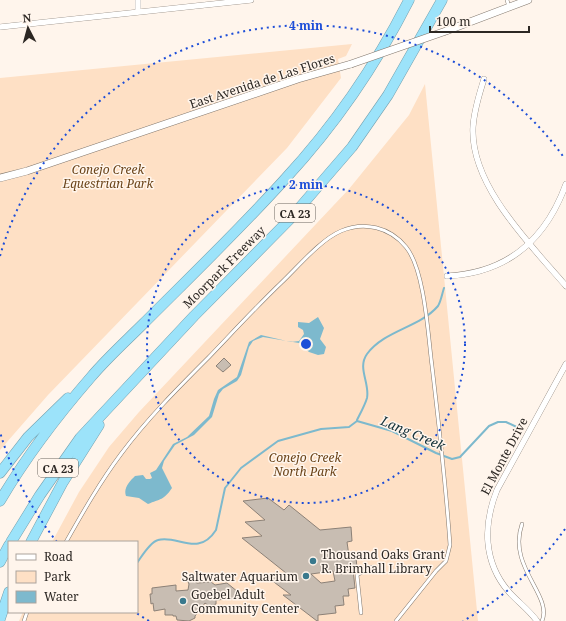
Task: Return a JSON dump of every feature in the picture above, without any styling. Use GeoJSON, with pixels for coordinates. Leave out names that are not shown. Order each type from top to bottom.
{"type":"FeatureCollection","features":[{"type":"Feature","properties":{"kind":"highway","name":"Moorpark Freeway"},"geometry":{"type":"LineString","coordinates":[[0,501],[56,420],[92,376],[286,178],[330,125],[365,77],[389,38],[409,0]]}},
{"type":"Feature","properties":{"kind":"highway","name":"Moorpark Freeway"},"geometry":{"type":"LineString","coordinates":[[12,541],[56,471],[80,438],[194,316],[289,220],[352,147],[388,95],[442,0]]}},
{"type":"Feature","properties":{"kind":"highway"},"geometry":{"type":"LineString","coordinates":[[0,473],[47,416],[92,376]]}},
{"type":"Feature","properties":{"kind":"highway"},"geometry":{"type":"LineString","coordinates":[[32,541],[59,489],[115,400]]}},
{"type":"Feature","properties":{"kind":"highway"},"geometry":{"type":"LineString","coordinates":[[0,562],[8,548]]}},
{"type":"Feature","properties":{"kind":"highway"},"geometry":{"type":"LineString","coordinates":[[0,619],[8,595]]}},
{"type":"Feature","properties":{"kind":"street"},"geometry":{"type":"LineString","coordinates":[[138,0],[138,12]]}},
{"type":"Feature","properties":{"kind":"street"},"geometry":{"type":"LineString","coordinates":[[0,27],[251,0]]}},
{"type":"Feature","properties":{"kind":"street","name":"East Avenida de Las Flores"},"geometry":{"type":"LineString","coordinates":[[0,178],[27,172],[298,79],[351,64],[446,31],[508,4],[528,0]]}},
{"type":"Feature","properties":{"kind":"street"},"geometry":{"type":"LineString","coordinates":[[484,79],[475,108],[473,128],[479,166],[495,198],[566,286]]}},
{"type":"Feature","properties":{"kind":"street"},"geometry":{"type":"LineString","coordinates":[[447,276],[474,274],[493,268],[514,256],[544,228],[554,212],[566,184]]}},
{"type":"Feature","properties":{"kind":"street","name":"El Monte Drive"},"geometry":{"type":"LineString","coordinates":[[537,621],[509,592],[496,572],[488,547],[488,516],[497,490],[566,364]]}},
{"type":"Feature","properties":{"kind":"lane"},"geometry":{"type":"LineString","coordinates":[[67,541],[113,466],[156,412],[271,293],[334,234],[346,229],[366,226],[384,230],[400,240],[412,257],[424,309],[442,451],[449,526],[449,553],[446,561],[436,571],[396,621]]}},
{"type":"Feature","properties":{"kind":"lane"},"geometry":{"type":"LineString","coordinates":[[522,524],[519,534],[519,550],[528,577],[544,605],[545,612],[542,621]]}},
{"type":"Feature","properties":{"kind":"lane"},"geometry":{"type":"LineString","coordinates":[[361,613],[357,575],[371,567]]}},
{"type":"Feature","properties":{"kind":"green space","name":"Conejo Creek Equestrian Park"},"geometry":{"type":"Polygon","coordinates":[[[352,44],[346,56],[338,59],[341,78],[287,148],[48,395],[0,450],[0,78],[352,44]]]}},
{"type":"Feature","properties":{"kind":"green space","name":"Conejo Creek North Park"},"geometry":{"type":"Polygon","coordinates":[[[425,84],[478,621],[19,621],[23,613],[138,613],[138,541],[53,541],[79,492],[109,447],[139,412],[349,189],[409,115],[425,84]]]}},
{"type":"Feature","properties":{"kind":"water"},"geometry":{"type":"Polygon","coordinates":[[[318,317],[324,328],[320,339],[326,347],[324,354],[318,355],[309,352],[299,343],[292,342],[299,341],[304,334],[303,330],[298,327],[298,322],[309,323],[318,317]]]}},
{"type":"Feature","properties":{"kind":"water"},"geometry":{"type":"Polygon","coordinates":[[[261,335],[286,341],[263,337],[253,341],[249,347],[241,375],[237,381],[223,389],[219,394],[212,417],[194,435],[175,445],[164,461],[162,468],[172,488],[167,495],[162,499],[148,504],[139,498],[126,496],[126,487],[135,476],[143,475],[146,479],[152,478],[150,473],[156,470],[173,444],[187,437],[209,416],[218,390],[237,377],[249,342],[261,335]]]}},
{"type":"Feature","properties":{"kind":"building"},"geometry":{"type":"Polygon","coordinates":[[[224,358],[231,365],[223,372],[216,366],[224,358]]]}},
{"type":"Feature","properties":{"kind":"building","name":"Thousand Oaks Grant R. Brimhall Library"},"geometry":{"type":"Polygon","coordinates":[[[268,498],[284,510],[289,505],[320,530],[351,527],[352,541],[347,542],[349,556],[356,556],[357,569],[353,569],[355,588],[348,589],[349,596],[343,596],[344,605],[335,606],[336,613],[318,615],[317,621],[283,595],[291,595],[266,576],[286,573],[242,538],[262,536],[245,522],[265,520],[243,501],[268,498]],[[333,571],[311,574],[321,583],[335,581],[333,571]]]}},
{"type":"Feature","properties":{"kind":"building","name":"Goebel Adult Community Center"},"geometry":{"type":"Polygon","coordinates":[[[186,577],[197,583],[211,582],[215,585],[227,583],[238,592],[239,598],[216,600],[216,604],[209,606],[205,603],[195,618],[189,621],[177,620],[176,616],[173,615],[165,615],[165,609],[154,611],[153,603],[151,604],[150,594],[152,594],[152,588],[176,585],[176,591],[188,590],[189,584],[186,577]]]}},
{"type":"Feature","properties":{"kind":"waterway"},"geometry":{"type":"LineString","coordinates":[[357,420],[367,398],[367,387],[363,370],[364,359],[367,354],[383,339],[430,313],[438,306],[444,288]]}},
{"type":"Feature","properties":{"kind":"waterway","name":"Lang Creek"},"geometry":{"type":"LineString","coordinates":[[138,562],[149,546],[158,540],[165,539],[195,544],[202,543],[209,538],[216,530],[225,488],[241,468],[278,441],[321,429],[349,427],[357,421],[392,431],[436,453],[452,459],[460,457],[489,426],[498,422],[506,422],[521,429]]}},
{"type":"Feature","properties":{"kind":"place","name":"Thousand Oaks Grant R. Brimhall Library"},"geometry":{"type":"Point","coordinates":[313,561]}},
{"type":"Feature","properties":{"kind":"place","name":"Saltwater Aquarium"},"geometry":{"type":"Point","coordinates":[306,576]}},
{"type":"Feature","properties":{"kind":"place","name":"Goebel Adult Community Center"},"geometry":{"type":"Point","coordinates":[183,601]}}]}
